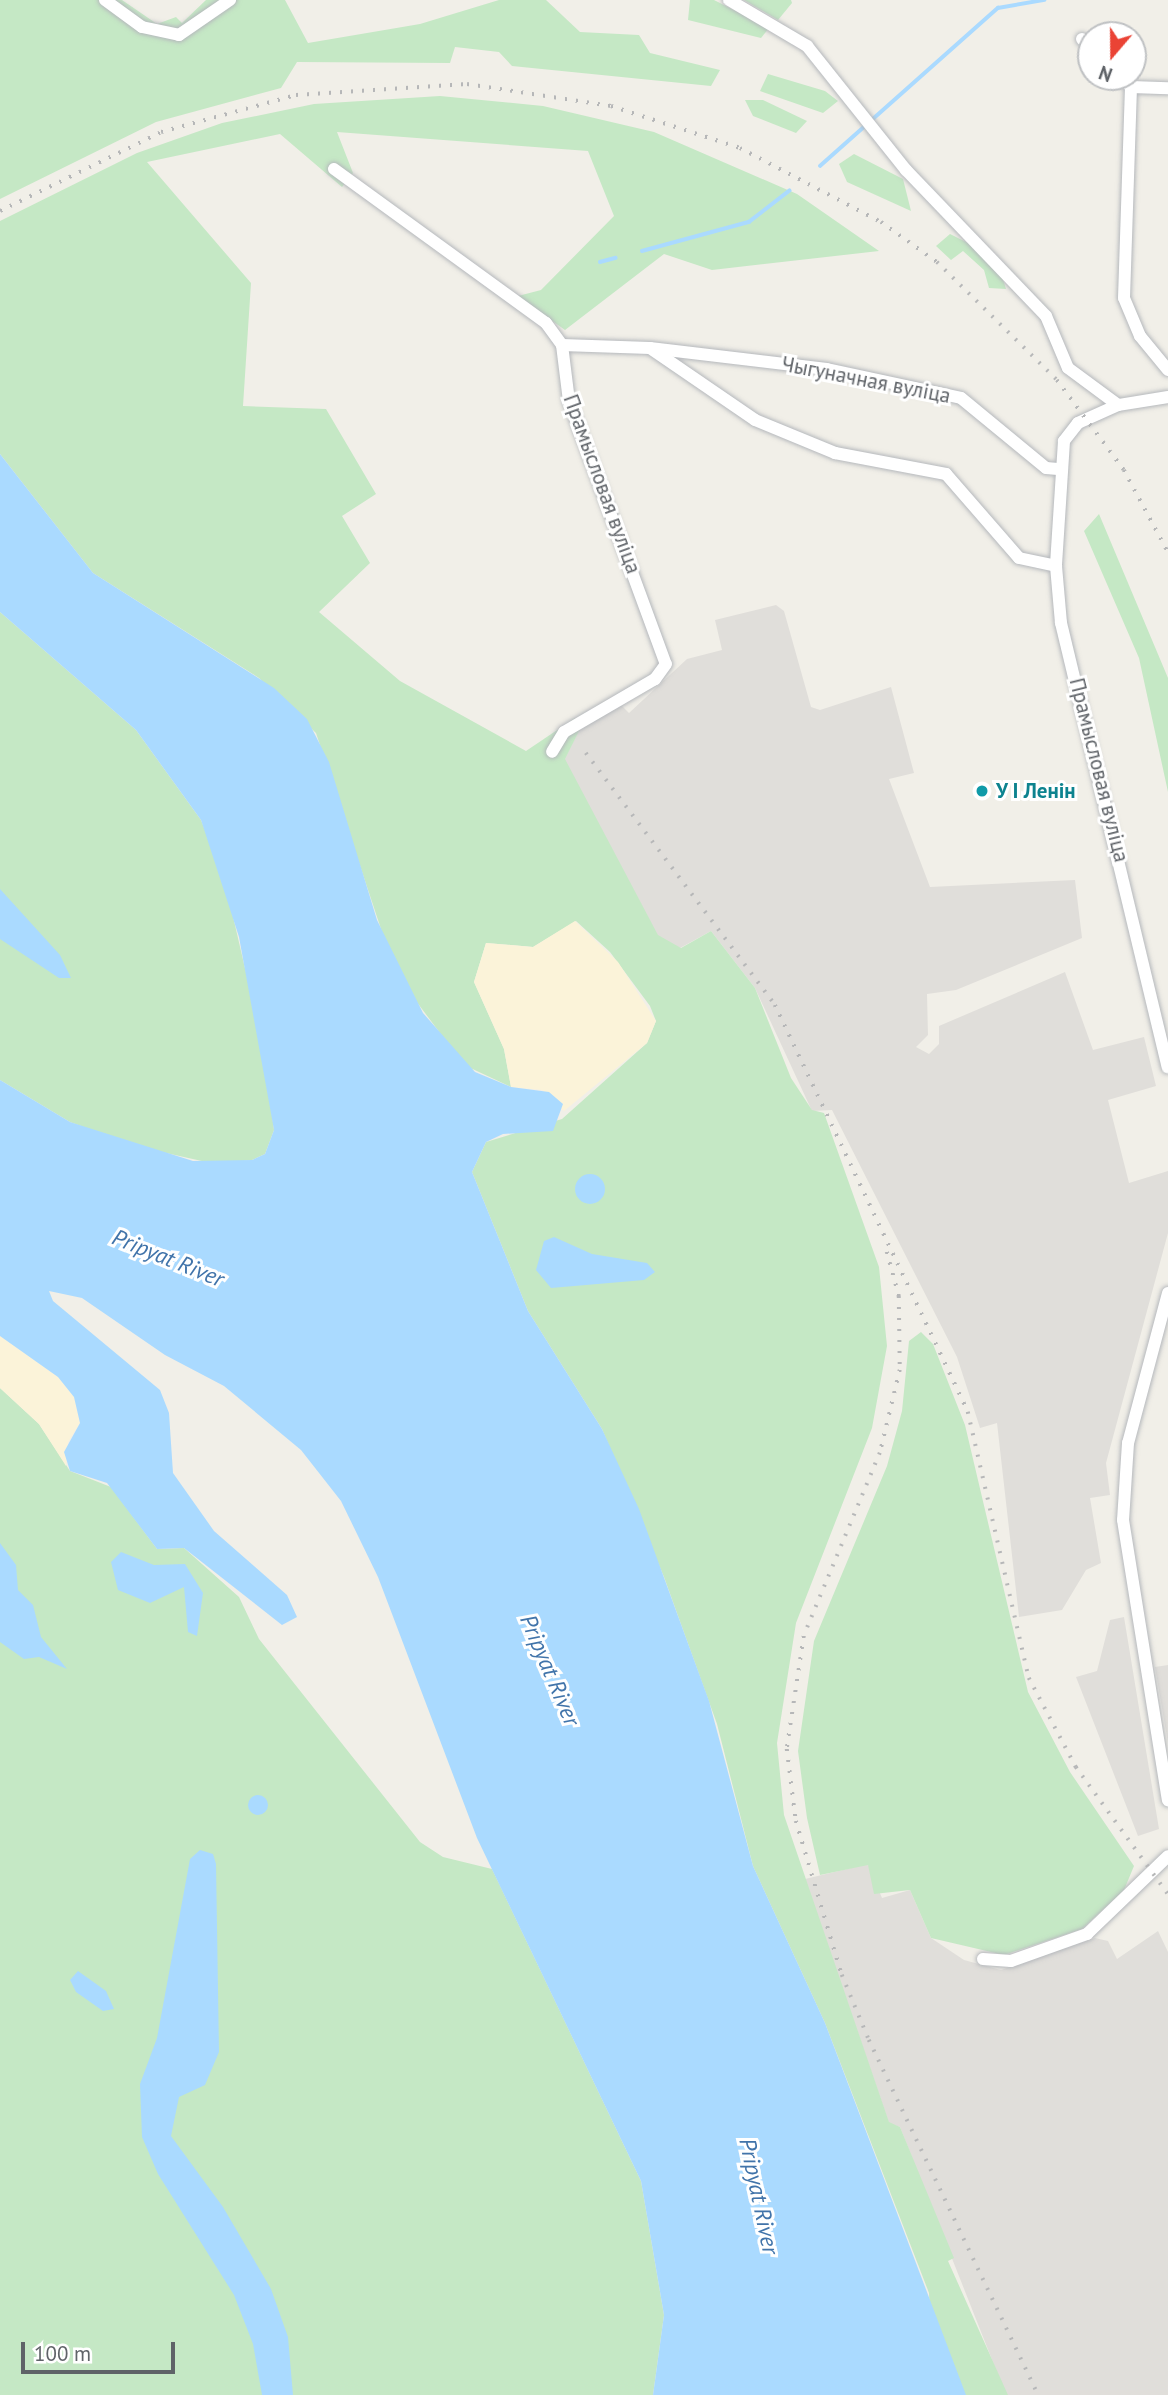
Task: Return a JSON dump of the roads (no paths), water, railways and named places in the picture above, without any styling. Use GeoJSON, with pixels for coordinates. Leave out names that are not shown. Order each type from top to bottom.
{"type":"FeatureCollection","features":[{"type":"Feature","properties":{"kind":"street"},"geometry":{"type":"LineString","coordinates":[[105,0],[142,27],[179,35],[230,0]]}},
{"type":"Feature","properties":{"kind":"street"},"geometry":{"type":"LineString","coordinates":[[729,0],[807,46],[906,170],[1046,316],[1068,368],[1118,405]]}},
{"type":"Feature","properties":{"kind":"street"},"geometry":{"type":"LineString","coordinates":[[1147,87],[1168,88]]}},
{"type":"Feature","properties":{"kind":"street"},"geometry":{"type":"LineString","coordinates":[[1131,91],[1124,298],[1140,336],[1168,370]]}},
{"type":"Feature","properties":{"kind":"street"},"geometry":{"type":"LineString","coordinates":[[334,169],[547,323],[562,345]]}},
{"type":"Feature","properties":{"kind":"street","name":"Прамысловая вуліца"},"geometry":{"type":"LineString","coordinates":[[552,752],[581,719],[655,679],[664,657],[569,401],[562,345]]}},
{"type":"Feature","properties":{"kind":"street","name":"Чыгуначная вуліца"},"geometry":{"type":"LineString","coordinates":[[562,345],[650,348],[827,369],[961,398],[1046,468],[1058,470]]}},
{"type":"Feature","properties":{"kind":"street"},"geometry":{"type":"LineString","coordinates":[[650,348],[755,420],[835,453],[946,474],[1019,558],[1056,566]]}},
{"type":"Feature","properties":{"kind":"street","name":"Прамысловая вуліца"},"geometry":{"type":"LineString","coordinates":[[1168,397],[1118,405],[1078,423],[1065,441],[1058,470],[1056,566],[1061,623],[1168,1067]]}},
{"type":"Feature","properties":{"kind":"street"},"geometry":{"type":"LineString","coordinates":[[1168,1293],[1128,1443],[1124,1520],[1168,1800]]}},
{"type":"Feature","properties":{"kind":"street"},"geometry":{"type":"LineString","coordinates":[[983,1959],[1011,1961],[1087,1934],[1168,1856]]}},
{"type":"Feature","properties":{"kind":"water","name":"Pripyat River"},"geometry":{"type":"Polygon","coordinates":[[[0,454],[93,573],[274,688],[307,719],[329,762],[377,920],[423,1013],[475,1072],[511,1087],[549,1092],[563,1104],[553,1131],[503,1134],[486,1142],[472,1172],[528,1311],[602,1429],[639,1509],[709,1701],[753,1866],[825,2023],[966,2395],[653,2395],[664,2315],[641,2181],[477,1838],[378,1577],[341,1501],[301,1450],[224,1386],[165,1355],[82,1298],[49,1291],[53,1301],[160,1390],[169,1413],[173,1473],[214,1531],[287,1595],[297,1617],[282,1625],[184,1548],[157,1549],[107,1483],[70,1471],[64,1452],[80,1423],[74,1397],[58,1377],[0,1336],[0,1080],[70,1122],[193,1161],[252,1160],[265,1154],[274,1130],[239,937],[201,820],[136,730],[0,612],[0,454]]]}},
{"type":"Feature","properties":{"kind":"water"},"geometry":{"type":"Polygon","coordinates":[[[0,889],[60,955],[71,978],[59,978],[0,939],[0,889]]]}},
{"type":"Feature","properties":{"kind":"water"},"geometry":{"type":"Polygon","coordinates":[[[590,1174],[601,1178],[605,1189],[601,1200],[590,1204],[579,1200],[575,1189],[579,1178],[590,1174]]]}},
{"type":"Feature","properties":{"kind":"water"},"geometry":{"type":"Polygon","coordinates":[[[554,1237],[592,1254],[647,1263],[655,1272],[644,1280],[551,1288],[536,1270],[544,1241],[554,1237]]]}},
{"type":"Feature","properties":{"kind":"water"},"geometry":{"type":"Polygon","coordinates":[[[0,1543],[16,1565],[18,1590],[33,1605],[41,1637],[67,1669],[39,1657],[24,1659],[0,1642],[0,1543]]]}},
{"type":"Feature","properties":{"kind":"water"},"geometry":{"type":"Polygon","coordinates":[[[121,1552],[154,1565],[185,1564],[203,1593],[197,1636],[188,1632],[184,1587],[150,1603],[118,1590],[111,1562],[121,1552]]]}},
{"type":"Feature","properties":{"kind":"water"},"geometry":{"type":"Polygon","coordinates":[[[258,1795],[265,1798],[268,1805],[265,1812],[258,1815],[251,1812],[248,1805],[251,1798],[258,1795]]]}},
{"type":"Feature","properties":{"kind":"water"},"geometry":{"type":"Polygon","coordinates":[[[200,1850],[213,1854],[216,1864],[219,2052],[205,2085],[179,2097],[171,2136],[223,2207],[271,2289],[288,2337],[293,2395],[262,2395],[253,2344],[234,2295],[158,2174],[142,2137],[140,2084],[157,2038],[190,1859],[200,1850]]]}},
{"type":"Feature","properties":{"kind":"water"},"geometry":{"type":"Polygon","coordinates":[[[78,1971],[106,1991],[114,2009],[103,2011],[76,1992],[70,1980],[78,1971]]]}},
{"type":"Feature","properties":{"kind":"waterway"},"geometry":{"type":"LineString","coordinates":[[820,166],[998,8],[1044,0]]}},
{"type":"Feature","properties":{"kind":"waterway"},"geometry":{"type":"LineString","coordinates":[[642,251],[749,222],[789,191]]}},
{"type":"Feature","properties":{"kind":"waterway"},"geometry":{"type":"LineString","coordinates":[[600,262],[615,258]]}},
{"type":"Feature","properties":{"kind":"railway"},"geometry":{"type":"LineString","coordinates":[[0,211],[161,132],[296,95],[467,84],[611,106],[740,148],[881,222],[937,262],[1057,380],[1124,470],[1168,552]]}},
{"type":"Feature","properties":{"kind":"railway"},"geometry":{"type":"LineString","coordinates":[[586,753],[775,1005],[968,1412],[1029,1678],[1076,1767],[1168,1894]]}},
{"type":"Feature","properties":{"kind":"railway"},"geometry":{"type":"LineString","coordinates":[[887,1252],[899,1296],[900,1370],[880,1453],[804,1636],[787,1749],[796,1821],[842,1975],[869,2040],[1038,2395]]}},
{"type":"Feature","properties":{"kind":"place","name":"У І Ленін"},"geometry":{"type":"Point","coordinates":[982,791]}}]}
